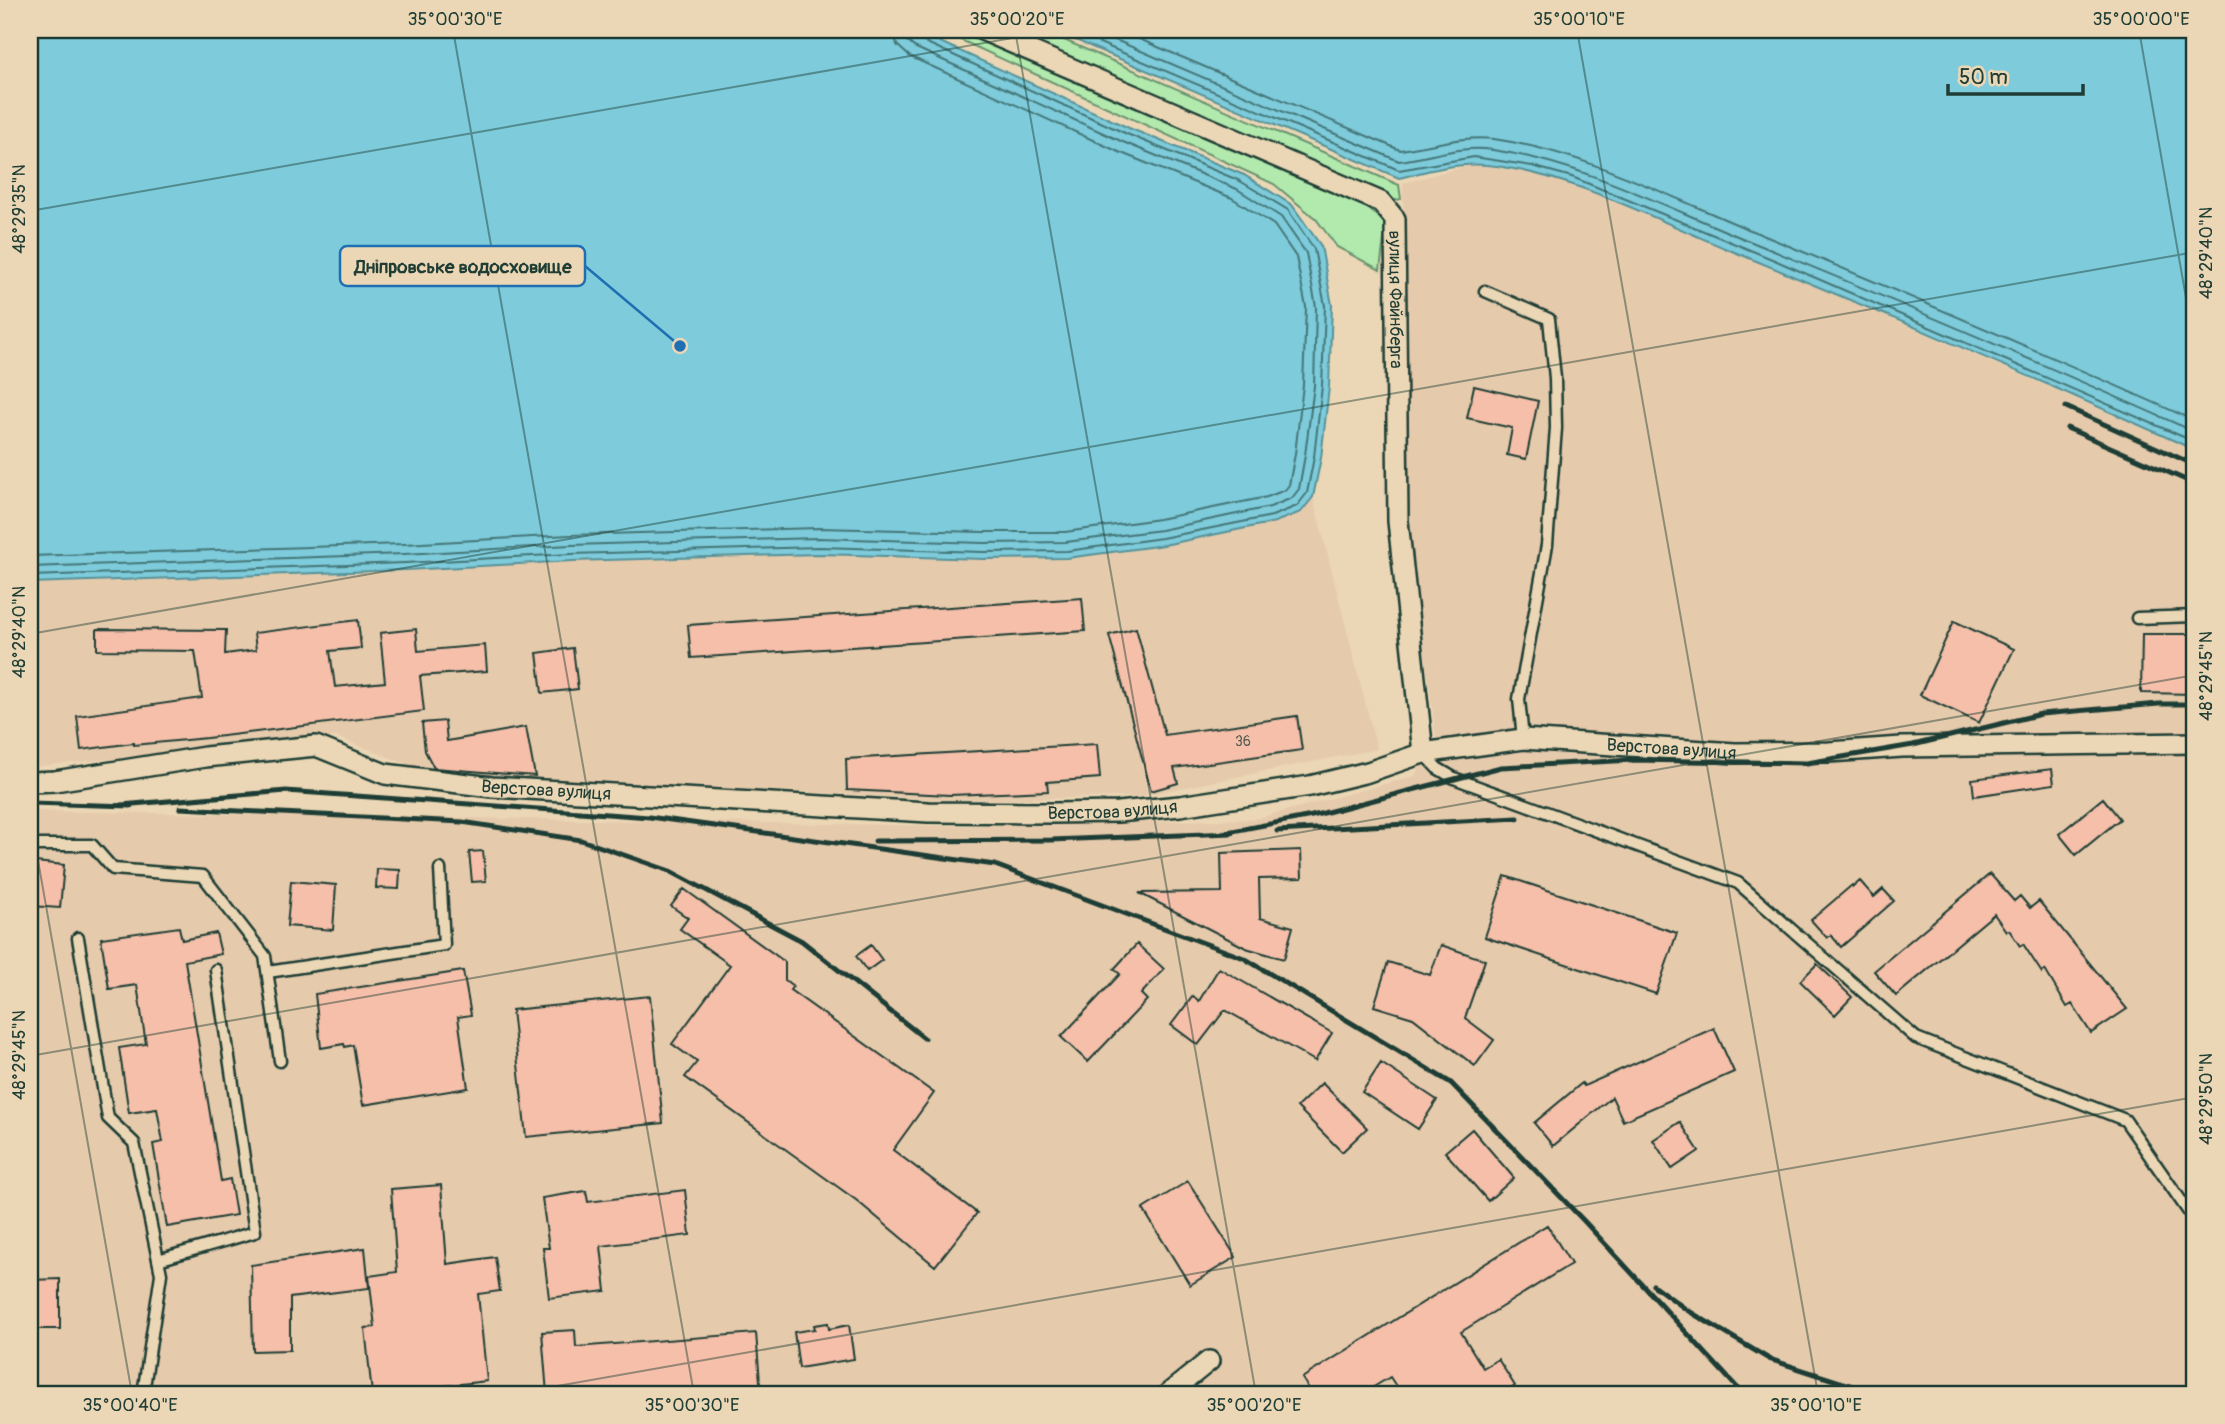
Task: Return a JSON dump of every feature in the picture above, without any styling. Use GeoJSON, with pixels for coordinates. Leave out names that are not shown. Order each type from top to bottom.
{"type":"FeatureCollection","features":[{"type":"Feature","properties":{"kind":"street","name":"вулиця Файнберга"},"geometry":{"type":"LineString","coordinates":[[982,30],[1381,202],[1395,219],[1398,522],[1423,753]]}},
{"type":"Feature","properties":{"kind":"street","name":"Верстова вулиця"},"geometry":{"type":"LineString","coordinates":[[30,782],[55,781],[205,757],[316,746],[385,774],[492,787],[928,812],[1067,813],[1180,806],[1310,786],[1368,772],[1423,753],[1523,739],[1735,753],[1829,752],[1902,747],[2195,743]]}},
{"type":"Feature","properties":{"kind":"street"},"geometry":{"type":"LineString","coordinates":[[1168,1394],[1209,1361]]}},
{"type":"Feature","properties":{"kind":"lane"},"geometry":{"type":"LineString","coordinates":[[1485,290],[1549,319],[1555,378],[1556,428],[1547,545],[1519,699],[1523,739]]}},
{"type":"Feature","properties":{"kind":"lane"},"geometry":{"type":"LineString","coordinates":[[2137,618],[2195,616]]}},
{"type":"Feature","properties":{"kind":"lane"},"geometry":{"type":"LineString","coordinates":[[1423,753],[1437,768],[1454,778],[1738,883],[1916,1038],[2125,1120],[2195,1221]]}},
{"type":"Feature","properties":{"kind":"lane"},"geometry":{"type":"LineString","coordinates":[[30,845],[92,845],[113,869],[203,876],[265,956],[280,1061]]}},
{"type":"Feature","properties":{"kind":"lane"},"geometry":{"type":"LineString","coordinates":[[268,972],[444,945],[440,869]]}},
{"type":"Feature","properties":{"kind":"lane"},"geometry":{"type":"LineString","coordinates":[[78,938],[108,1118],[134,1143],[161,1274],[144,1394]]}},
{"type":"Feature","properties":{"kind":"lane"},"geometry":{"type":"LineString","coordinates":[[158,1260],[255,1232],[216,970]]}},
{"type":"Feature","properties":{"kind":"shaded area"},"geometry":{"type":"Polygon","coordinates":[[[1474,164],[1530,173],[1569,183],[1769,266],[2195,450],[2195,1394],[30,1394],[30,811],[961,826],[1255,819],[1415,776],[1436,737],[1408,527],[1403,183],[1474,164]]]}},
{"type":"Feature","properties":{"kind":"shaded area"},"geometry":{"type":"Polygon","coordinates":[[[1313,497],[1377,749],[1136,797],[950,800],[428,772],[336,737],[30,767],[30,583],[405,570],[572,561],[820,554],[983,559],[1067,558],[1164,545],[1275,522],[1301,512],[1313,497]]]}},
{"type":"Feature","properties":{"kind":"green space"},"geometry":{"type":"Polygon","coordinates":[[[939,30],[966,30],[1365,206],[1386,223],[1380,270],[1337,247],[1316,219],[1274,184],[939,30]]]}},
{"type":"Feature","properties":{"kind":"green space"},"geometry":{"type":"Polygon","coordinates":[[[982,30],[1041,30],[1399,185],[1401,199],[1391,201],[982,30]]]}},
{"type":"Feature","properties":{"kind":"water"},"geometry":{"type":"Polygon","coordinates":[[[30,30],[914,30],[1129,128],[1244,175],[1292,205],[1321,246],[1332,305],[1329,387],[1321,458],[1313,497],[1301,512],[1275,522],[1164,545],[1067,558],[983,559],[820,554],[572,561],[405,570],[30,583],[30,30]]]}},
{"type":"Feature","properties":{"kind":"water"},"geometry":{"type":"Polygon","coordinates":[[[1052,30],[2195,30],[2195,450],[1962,347],[1609,198],[1548,177],[1487,165],[1443,168],[1399,178],[1052,30]]]}},
{"type":"Feature","properties":{"kind":"building"},"geometry":{"type":"Polygon","coordinates":[[[1474,386],[1538,401],[1526,459],[1507,455],[1512,428],[1467,418],[1474,386]]]}},
{"type":"Feature","properties":{"kind":"building"},"geometry":{"type":"Polygon","coordinates":[[[1082,598],[1085,631],[691,658],[688,625],[1082,598]]]}},
{"type":"Feature","properties":{"kind":"building"},"geometry":{"type":"Polygon","coordinates":[[[358,620],[361,648],[330,651],[335,687],[385,682],[380,633],[416,629],[418,651],[485,645],[487,671],[420,676],[424,711],[207,738],[81,750],[77,716],[202,698],[195,651],[97,650],[97,629],[226,630],[225,654],[256,650],[254,633],[358,620]]]}},
{"type":"Feature","properties":{"kind":"building"},"geometry":{"type":"Polygon","coordinates":[[[1954,621],[2014,649],[1979,723],[1920,695],[1954,621]]]}},
{"type":"Feature","properties":{"kind":"building"},"geometry":{"type":"Polygon","coordinates":[[[1136,628],[1165,735],[1297,716],[1302,750],[1174,768],[1178,783],[1151,791],[1109,635],[1136,628]]]}},
{"type":"Feature","properties":{"kind":"building"},"geometry":{"type":"Polygon","coordinates":[[[2142,634],[2195,634],[2195,694],[2141,693],[2142,634]]]}},
{"type":"Feature","properties":{"kind":"building"},"geometry":{"type":"Polygon","coordinates":[[[573,648],[578,689],[542,693],[537,653],[573,648]]]}},
{"type":"Feature","properties":{"kind":"building"},"geometry":{"type":"Polygon","coordinates":[[[445,721],[447,741],[526,727],[535,776],[434,768],[425,751],[422,723],[445,721]]]}},
{"type":"Feature","properties":{"kind":"building"},"geometry":{"type":"Polygon","coordinates":[[[1097,744],[1100,778],[1047,782],[1048,791],[950,795],[847,790],[846,759],[1097,744]]]}},
{"type":"Feature","properties":{"kind":"building"},"geometry":{"type":"Polygon","coordinates":[[[2052,769],[2054,784],[1974,796],[1972,779],[2052,769]]]}},
{"type":"Feature","properties":{"kind":"building"},"geometry":{"type":"Polygon","coordinates":[[[2103,798],[2120,819],[2076,855],[2059,834],[2103,798]]]}},
{"type":"Feature","properties":{"kind":"building"},"geometry":{"type":"Polygon","coordinates":[[[1301,850],[1302,878],[1259,879],[1260,918],[1293,927],[1284,959],[1246,948],[1139,893],[1222,892],[1221,853],[1301,850]]]}},
{"type":"Feature","properties":{"kind":"building"},"geometry":{"type":"Polygon","coordinates":[[[483,851],[486,881],[472,882],[469,852],[483,851]]]}},
{"type":"Feature","properties":{"kind":"building"},"geometry":{"type":"Polygon","coordinates":[[[35,862],[64,865],[60,908],[31,906],[35,862]]]}},
{"type":"Feature","properties":{"kind":"building"},"geometry":{"type":"Polygon","coordinates":[[[377,869],[400,870],[399,889],[376,888],[377,869]]]}},
{"type":"Feature","properties":{"kind":"building"},"geometry":{"type":"Polygon","coordinates":[[[1990,874],[2014,901],[2020,896],[2030,908],[2039,901],[2127,1009],[2091,1033],[2072,1004],[2067,1007],[2045,970],[2042,973],[2023,944],[2020,946],[1994,914],[1896,996],[1874,971],[1990,874]]]}},
{"type":"Feature","properties":{"kind":"building"},"geometry":{"type":"Polygon","coordinates":[[[1505,876],[1677,933],[1656,994],[1485,937],[1505,876]]]}},
{"type":"Feature","properties":{"kind":"building"},"geometry":{"type":"Polygon","coordinates":[[[291,881],[336,885],[333,930],[287,926],[291,881]]]}},
{"type":"Feature","properties":{"kind":"building"},"geometry":{"type":"Polygon","coordinates":[[[1860,881],[1874,897],[1883,889],[1894,901],[1841,947],[1831,935],[1827,938],[1811,920],[1860,881]]]}},
{"type":"Feature","properties":{"kind":"building"},"geometry":{"type":"Polygon","coordinates":[[[684,889],[785,962],[785,980],[793,986],[790,990],[934,1093],[893,1150],[977,1213],[935,1266],[856,1200],[685,1077],[697,1062],[672,1044],[730,965],[680,929],[688,918],[671,906],[684,889]]]}},
{"type":"Feature","properties":{"kind":"building"},"geometry":{"type":"Polygon","coordinates":[[[179,927],[182,940],[216,933],[221,954],[185,961],[221,1181],[230,1179],[236,1215],[167,1227],[153,1144],[163,1142],[157,1109],[129,1113],[119,1048],[146,1044],[137,985],[109,989],[101,938],[179,927]]]}},
{"type":"Feature","properties":{"kind":"building"},"geometry":{"type":"Polygon","coordinates":[[[1137,944],[1164,969],[1141,994],[1147,1000],[1088,1062],[1061,1037],[1120,974],[1114,969],[1137,944]]]}},
{"type":"Feature","properties":{"kind":"building"},"geometry":{"type":"Polygon","coordinates":[[[871,945],[882,960],[867,971],[856,956],[871,945]]]}},
{"type":"Feature","properties":{"kind":"building"},"geometry":{"type":"Polygon","coordinates":[[[1441,945],[1485,960],[1465,1018],[1494,1040],[1475,1066],[1413,1018],[1374,1006],[1388,962],[1430,975],[1441,945]]]}},
{"type":"Feature","properties":{"kind":"building"},"geometry":{"type":"Polygon","coordinates":[[[1817,964],[1852,997],[1835,1015],[1800,981],[1817,964]]]}},
{"type":"Feature","properties":{"kind":"building"},"geometry":{"type":"Polygon","coordinates":[[[1219,968],[1332,1033],[1315,1061],[1225,1010],[1198,1045],[1171,1025],[1193,996],[1199,1001],[1219,968]]]}},
{"type":"Feature","properties":{"kind":"building"},"geometry":{"type":"Polygon","coordinates":[[[463,971],[471,1015],[458,1017],[468,1088],[363,1105],[353,1045],[321,1048],[315,994],[463,971]]]}},
{"type":"Feature","properties":{"kind":"building"},"geometry":{"type":"Polygon","coordinates":[[[650,996],[663,1123],[526,1137],[512,1010],[650,996]]]}},
{"type":"Feature","properties":{"kind":"building"},"geometry":{"type":"Polygon","coordinates":[[[1714,1028],[1734,1072],[1623,1121],[1612,1097],[1553,1146],[1534,1123],[1582,1083],[1584,1086],[1714,1028]]]}},
{"type":"Feature","properties":{"kind":"building"},"geometry":{"type":"Polygon","coordinates":[[[1381,1063],[1437,1100],[1418,1129],[1362,1092],[1381,1063]]]}},
{"type":"Feature","properties":{"kind":"building"},"geometry":{"type":"Polygon","coordinates":[[[1322,1083],[1367,1128],[1342,1152],[1297,1107],[1322,1083]]]}},
{"type":"Feature","properties":{"kind":"building"},"geometry":{"type":"Polygon","coordinates":[[[1680,1122],[1699,1151],[1672,1169],[1653,1140],[1680,1122]]]}},
{"type":"Feature","properties":{"kind":"building"},"geometry":{"type":"Polygon","coordinates":[[[1472,1129],[1514,1178],[1488,1201],[1445,1152],[1472,1129]]]}},
{"type":"Feature","properties":{"kind":"building"},"geometry":{"type":"Polygon","coordinates":[[[1188,1181],[1236,1257],[1190,1285],[1143,1209],[1188,1181]]]}},
{"type":"Feature","properties":{"kind":"building"},"geometry":{"type":"Polygon","coordinates":[[[441,1185],[447,1264],[495,1257],[500,1291],[478,1294],[487,1381],[372,1394],[365,1328],[375,1327],[369,1276],[397,1272],[391,1189],[441,1185]]]}},
{"type":"Feature","properties":{"kind":"building"},"geometry":{"type":"Polygon","coordinates":[[[685,1190],[690,1235],[601,1246],[606,1291],[549,1298],[543,1248],[549,1248],[542,1198],[586,1191],[588,1202],[685,1190]]]}},
{"type":"Feature","properties":{"kind":"building"},"geometry":{"type":"Polygon","coordinates":[[[1547,1225],[1571,1264],[1461,1332],[1483,1368],[1498,1359],[1515,1386],[1502,1394],[1401,1394],[1390,1377],[1362,1394],[1312,1394],[1302,1378],[1547,1225]]]}},
{"type":"Feature","properties":{"kind":"building"},"geometry":{"type":"Polygon","coordinates":[[[365,1248],[369,1288],[290,1298],[290,1350],[253,1351],[251,1265],[365,1248]]]}},
{"type":"Feature","properties":{"kind":"building"},"geometry":{"type":"Polygon","coordinates":[[[60,1279],[60,1329],[30,1329],[30,1280],[60,1279]]]}},
{"type":"Feature","properties":{"kind":"building"},"geometry":{"type":"Polygon","coordinates":[[[828,1323],[829,1329],[849,1325],[854,1359],[799,1368],[794,1332],[815,1329],[814,1325],[828,1323]]]}},
{"type":"Feature","properties":{"kind":"building"},"geometry":{"type":"Polygon","coordinates":[[[575,1330],[576,1347],[756,1333],[761,1394],[547,1394],[542,1332],[575,1330]]]}},
{"type":"Feature","properties":{"kind":"railway"},"geometry":{"type":"LineString","coordinates":[[2066,407],[2195,465]]}},
{"type":"Feature","properties":{"kind":"railway"},"geometry":{"type":"LineString","coordinates":[[2067,428],[2195,484]]}},
{"type":"Feature","properties":{"kind":"railway"},"geometry":{"type":"LineString","coordinates":[[1222,833],[1312,816],[1501,767],[1633,760],[1807,763],[1913,745],[2041,714],[2159,704],[2195,704]]}},
{"type":"Feature","properties":{"kind":"railway"},"geometry":{"type":"LineString","coordinates":[[121,805],[286,791],[649,817],[995,865],[1244,958],[1451,1083],[1584,1221],[1743,1394]]}},
{"type":"Feature","properties":{"kind":"railway"},"geometry":{"type":"LineString","coordinates":[[30,803],[131,806]]}},
{"type":"Feature","properties":{"kind":"railway"},"geometry":{"type":"LineString","coordinates":[[180,808],[462,822],[581,840],[670,871],[802,941],[924,1038]]}},
{"type":"Feature","properties":{"kind":"railway"},"geometry":{"type":"LineString","coordinates":[[1277,831],[1518,818]]}},
{"type":"Feature","properties":{"kind":"railway"},"geometry":{"type":"LineString","coordinates":[[875,841],[1051,840],[1232,833]]}},
{"type":"Feature","properties":{"kind":"railway"},"geometry":{"type":"LineString","coordinates":[[1653,1285],[1687,1310],[1769,1359],[1877,1394]]}},
{"type":"Feature","properties":{"kind":"place","name":"Дніпровське водосховище"},"geometry":{"type":"Point","coordinates":[680,346]}}]}
